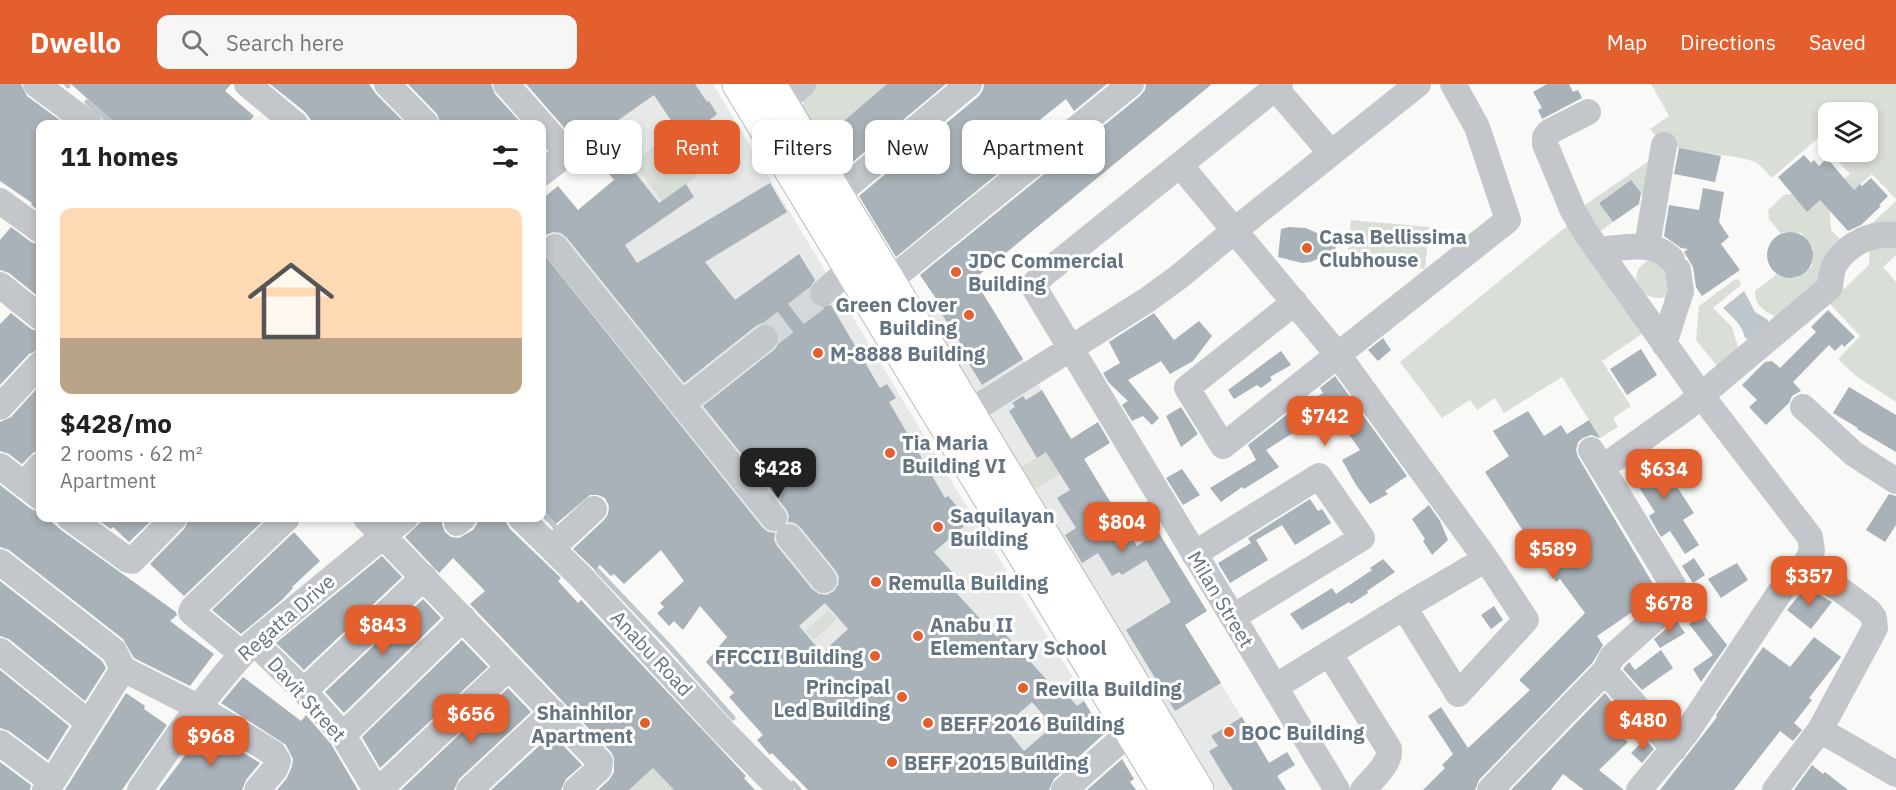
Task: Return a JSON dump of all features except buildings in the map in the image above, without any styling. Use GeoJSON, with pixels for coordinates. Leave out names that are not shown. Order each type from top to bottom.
{"type":"FeatureCollection","features":[{"type":"Feature","properties":{"kind":"highway"},"geometry":{"type":"LineString","coordinates":[[739,84],[778,96],[824,199],[871,268],[1131,731],[1167,790]]}},
{"type":"Feature","properties":{"kind":"highway"},"geometry":{"type":"LineString","coordinates":[[957,420],[1197,790]]}},
{"type":"Feature","properties":{"kind":"street"},"geometry":{"type":"LineString","coordinates":[[36,84],[84,120]]}},
{"type":"Feature","properties":{"kind":"street"},"geometry":{"type":"LineString","coordinates":[[247,84],[290,120]]}},
{"type":"Feature","properties":{"kind":"street"},"geometry":{"type":"LineString","coordinates":[[387,84],[422,120]]}},
{"type":"Feature","properties":{"kind":"street"},"geometry":{"type":"LineString","coordinates":[[506,84],[538,120]]}},
{"type":"Feature","properties":{"kind":"street"},"geometry":{"type":"LineString","coordinates":[[824,199],[969,84]]}},
{"type":"Feature","properties":{"kind":"street"},"geometry":{"type":"LineString","coordinates":[[823,293],[871,268],[1131,84]]}},
{"type":"Feature","properties":{"kind":"street"},"geometry":{"type":"LineString","coordinates":[[957,420],[1155,294],[1418,84]]}},
{"type":"Feature","properties":{"kind":"street"},"geometry":{"type":"LineString","coordinates":[[1295,302],[1187,388],[1223,446],[1508,220],[1477,127],[1453,84]]}},
{"type":"Feature","properties":{"kind":"street"},"geometry":{"type":"LineString","coordinates":[[1331,153],[1276,85],[1180,165],[1338,355],[1486,559],[1526,620],[1458,694],[1404,607]]}},
{"type":"Feature","properties":{"kind":"street"},"geometry":{"type":"LineString","coordinates":[[1588,112],[1549,132],[1545,137],[1545,144],[1573,211],[1701,395],[1810,537],[1812,551],[1801,572],[1788,580],[1674,749],[1639,790]]}},
{"type":"Feature","properties":{"kind":"street"},"geometry":{"type":"LineString","coordinates":[[546,129],[567,153],[546,170]]}},
{"type":"Feature","properties":{"kind":"street"},"geometry":{"type":"LineString","coordinates":[[1647,246],[1664,145]]}},
{"type":"Feature","properties":{"kind":"street","name":"Milan Street"},"geometry":{"type":"LineString","coordinates":[[1180,165],[1043,275],[1035,284],[1037,294],[1337,790]]}},
{"type":"Feature","properties":{"kind":"street"},"geometry":{"type":"LineString","coordinates":[[0,201],[36,227]]}},
{"type":"Feature","properties":{"kind":"street"},"geometry":{"type":"LineString","coordinates":[[1490,790],[1605,671],[1612,657],[1671,604],[1676,595],[1673,585],[1596,459],[1701,395],[1830,286],[1851,273],[1859,257],[1856,244],[1865,238],[1896,235]]}},
{"type":"Feature","properties":{"kind":"street"},"geometry":{"type":"LineString","coordinates":[[1598,250],[1647,246],[1662,251],[1675,265],[1681,291],[1664,344]]}},
{"type":"Feature","properties":{"kind":"street"},"geometry":{"type":"LineString","coordinates":[[555,247],[824,580]]}},
{"type":"Feature","properties":{"kind":"street"},"geometry":{"type":"LineString","coordinates":[[4,297],[36,315]]}},
{"type":"Feature","properties":{"kind":"street"},"geometry":{"type":"LineString","coordinates":[[681,404],[765,338]]}},
{"type":"Feature","properties":{"kind":"street"},"geometry":{"type":"LineString","coordinates":[[0,407],[36,368]]}},
{"type":"Feature","properties":{"kind":"street"},"geometry":{"type":"LineString","coordinates":[[1803,406],[1854,454],[1896,481]]}},
{"type":"Feature","properties":{"kind":"street"},"geometry":{"type":"LineString","coordinates":[[0,466],[32,491]]}},
{"type":"Feature","properties":{"kind":"street"},"geometry":{"type":"LineString","coordinates":[[1194,554],[1319,476],[1362,538],[1233,617]]}},
{"type":"Feature","properties":{"kind":"street"},"geometry":{"type":"LineString","coordinates":[[552,548],[594,509]]}},
{"type":"Feature","properties":{"kind":"street"},"geometry":{"type":"LineString","coordinates":[[79,522],[132,561],[170,522]]}},
{"type":"Feature","properties":{"kind":"street","name":"Davit Street"},"geometry":{"type":"LineString","coordinates":[[283,522],[191,612],[248,648],[304,691],[343,735],[377,790]]}},
{"type":"Feature","properties":{"kind":"street","name":"Regatta Drive"},"geometry":{"type":"LineString","coordinates":[[140,790],[198,707],[248,648],[375,526],[390,522]]}},
{"type":"Feature","properties":{"kind":"street","name":"Anabu Road"},"geometry":{"type":"LineString","coordinates":[[525,522],[781,790]]}},
{"type":"Feature","properties":{"kind":"street"},"geometry":{"type":"LineString","coordinates":[[375,526],[600,762],[597,772],[576,790]]}},
{"type":"Feature","properties":{"kind":"street"},"geometry":{"type":"LineString","coordinates":[[1275,687],[1486,559]]}},
{"type":"Feature","properties":{"kind":"street"},"geometry":{"type":"LineString","coordinates":[[0,562],[114,651],[123,669],[198,707],[273,753],[278,760],[275,769],[257,790]]}},
{"type":"Feature","properties":{"kind":"street"},"geometry":{"type":"LineString","coordinates":[[1775,790],[1820,730],[1873,633],[1875,623],[1869,610],[1818,575],[1801,572]]}},
{"type":"Feature","properties":{"kind":"street"},"geometry":{"type":"LineString","coordinates":[[304,691],[424,577]]}},
{"type":"Feature","properties":{"kind":"street"},"geometry":{"type":"LineString","coordinates":[[343,735],[463,618]]}},
{"type":"Feature","properties":{"kind":"street"},"geometry":{"type":"LineString","coordinates":[[0,651],[89,723]]}},
{"type":"Feature","properties":{"kind":"street"},"geometry":{"type":"LineString","coordinates":[[1329,653],[1390,753],[1387,762],[1363,790]]}},
{"type":"Feature","properties":{"kind":"street"},"geometry":{"type":"LineString","coordinates":[[377,790],[509,667]]}},
{"type":"Feature","properties":{"kind":"street"},"geometry":{"type":"LineString","coordinates":[[0,743],[49,786],[123,669]]}},
{"type":"Feature","properties":{"kind":"street"},"geometry":{"type":"LineString","coordinates":[[1605,671],[1674,749]]}},
{"type":"Feature","properties":{"kind":"street"},"geometry":{"type":"LineString","coordinates":[[469,790],[553,712]]}},
{"type":"Feature","properties":{"kind":"street"},"geometry":{"type":"LineString","coordinates":[[1820,730],[1896,774]]}},
{"type":"Feature","properties":{"kind":"street"},"geometry":{"type":"LineString","coordinates":[[1064,790],[1131,731]]}},
{"type":"Feature","properties":{"kind":"shaded area"},"geometry":{"type":"Polygon","coordinates":[[[572,84],[713,84],[735,120],[654,120],[654,174],[740,174],[740,129],[752,149],[752,174],[767,174],[953,484],[1086,699],[1042,736],[991,790],[894,790],[572,429],[546,406],[546,238],[621,174],[642,174],[642,120],[600,120],[572,84]]]}},
{"type":"Feature","properties":{"kind":"shaded area"},"geometry":{"type":"Polygon","coordinates":[[[815,84],[887,84],[845,120],[808,120],[799,106],[804,103],[800,97],[815,84]]]}},
{"type":"Feature","properties":{"kind":"shaded area"},"geometry":{"type":"Polygon","coordinates":[[[1651,84],[1896,84],[1896,199],[1872,174],[1830,211],[1831,230],[1841,240],[1818,284],[1778,318],[1765,311],[1759,304],[1755,291],[1777,274],[1797,278],[1812,266],[1813,248],[1801,233],[1783,232],[1781,234],[1769,219],[1768,210],[1784,195],[1792,194],[1807,211],[1850,174],[1839,162],[1878,162],[1878,102],[1818,102],[1818,138],[1772,178],[1755,162],[1684,149],[1659,139],[1650,129],[1669,116],[1651,84]]]}},
{"type":"Feature","properties":{"kind":"shaded area"},"geometry":{"type":"Polygon","coordinates":[[[654,146],[654,174],[694,174],[696,177],[662,201],[642,174],[642,156],[654,146]]]}},
{"type":"Feature","properties":{"kind":"shaded area"},"geometry":{"type":"Polygon","coordinates":[[[1649,161],[1645,199],[1631,180],[1599,203],[1613,222],[1597,234],[1579,209],[1649,161]]]}},
{"type":"Feature","properties":{"kind":"shaded area"},"geometry":{"type":"Polygon","coordinates":[[[1896,201],[1896,255],[1883,267],[1896,282],[1896,402],[1856,376],[1838,359],[1860,336],[1829,303],[1869,265],[1870,225],[1896,201]]]}},
{"type":"Feature","properties":{"kind":"shaded area"},"geometry":{"type":"Polygon","coordinates":[[[1351,220],[1429,227],[1425,269],[1347,262],[1351,220]]]}},
{"type":"Feature","properties":{"kind":"shaded area"},"geometry":{"type":"Polygon","coordinates":[[[1568,225],[1642,334],[1602,361],[1631,406],[1613,418],[1618,427],[1600,438],[1562,377],[1504,413],[1495,398],[1477,410],[1470,400],[1442,418],[1400,362],[1568,225]]]}},
{"type":"Feature","properties":{"kind":"shaded area"},"geometry":{"type":"Polygon","coordinates":[[[1650,260],[1657,261],[1672,274],[1666,297],[1649,296],[1638,285],[1637,271],[1650,260]]]}},
{"type":"Feature","properties":{"kind":"shaded area"},"geometry":{"type":"Polygon","coordinates":[[[974,279],[1286,790],[1216,790],[928,317],[974,279]]]}},
{"type":"Feature","properties":{"kind":"shaded area"},"geometry":{"type":"Polygon","coordinates":[[[1739,279],[1741,285],[1713,308],[1732,327],[1739,350],[1717,366],[1696,340],[1699,306],[1734,280],[1739,279]]]}},
{"type":"Feature","properties":{"kind":"shaded area"},"geometry":{"type":"Polygon","coordinates":[[[1744,291],[1755,312],[1768,320],[1768,323],[1748,339],[1745,338],[1737,322],[1723,308],[1744,291]]]}},
{"type":"Feature","properties":{"kind":"shaded area"},"geometry":{"type":"Polygon","coordinates":[[[1071,437],[1084,459],[1034,490],[1021,467],[1071,437]]]}},
{"type":"Feature","properties":{"kind":"shaded area"},"geometry":{"type":"Polygon","coordinates":[[[829,610],[837,619],[814,640],[805,631],[829,610]]]}},
{"type":"Feature","properties":{"kind":"shaded area"},"geometry":{"type":"Polygon","coordinates":[[[653,768],[674,790],[629,790],[653,768]]]}},
{"type":"Feature","properties":{"kind":"waterway"},"geometry":{"type":"LineString","coordinates":[[87,102],[107,120]]}},
{"type":"Feature","properties":{"kind":"waterway"},"geometry":{"type":"LineString","coordinates":[[546,517],[559,531]]}},
{"type":"Feature","properties":{"kind":"waterway"},"geometry":{"type":"LineString","coordinates":[[597,570],[733,718]]}},
{"type":"Feature","properties":{"kind":"waterway"},"geometry":{"type":"LineString","coordinates":[[793,783],[799,790]]}},
{"type":"Feature","properties":{"kind":"tunnel"},"geometry":{"type":"LineString","coordinates":[[765,338],[823,293]]}},
{"type":"Feature","properties":{"kind":"place","name":"Casa Bellissima Clubhouse"},"geometry":{"type":"Point","coordinates":[1307,248]}},
{"type":"Feature","properties":{"kind":"place","name":"JDC Commercial Building"},"geometry":{"type":"Point","coordinates":[956,272]}},
{"type":"Feature","properties":{"kind":"place","name":"Green Clover Building"},"geometry":{"type":"Point","coordinates":[969,315]}},
{"type":"Feature","properties":{"kind":"place","name":"M-8888 Building"},"geometry":{"type":"Point","coordinates":[818,353]}},
{"type":"Feature","properties":{"kind":"place","name":"Tia Maria Building VI"},"geometry":{"type":"Point","coordinates":[890,453]}},
{"type":"Feature","properties":{"kind":"place","name":"Saquilayan Building"},"geometry":{"type":"Point","coordinates":[938,527]}},
{"type":"Feature","properties":{"kind":"place","name":"Remulla Building"},"geometry":{"type":"Point","coordinates":[876,582]}},
{"type":"Feature","properties":{"kind":"place","name":"Anabu II Elementary School"},"geometry":{"type":"Point","coordinates":[918,636]}},
{"type":"Feature","properties":{"kind":"place","name":"FFCCII Building"},"geometry":{"type":"Point","coordinates":[875,656]}},
{"type":"Feature","properties":{"kind":"place","name":"Revilla Building"},"geometry":{"type":"Point","coordinates":[1023,688]}},
{"type":"Feature","properties":{"kind":"place","name":"Principal Led Building"},"geometry":{"type":"Point","coordinates":[902,697]}},
{"type":"Feature","properties":{"kind":"place","name":"Shainhilor Apartment"},"geometry":{"type":"Point","coordinates":[645,723]}},
{"type":"Feature","properties":{"kind":"place","name":"BEFF 2016 Building"},"geometry":{"type":"Point","coordinates":[928,723]}},
{"type":"Feature","properties":{"kind":"place","name":"BOC Building"},"geometry":{"type":"Point","coordinates":[1229,732]}},
{"type":"Feature","properties":{"kind":"place","name":"BEFF 2015 Building"},"geometry":{"type":"Point","coordinates":[892,762]}}]}
